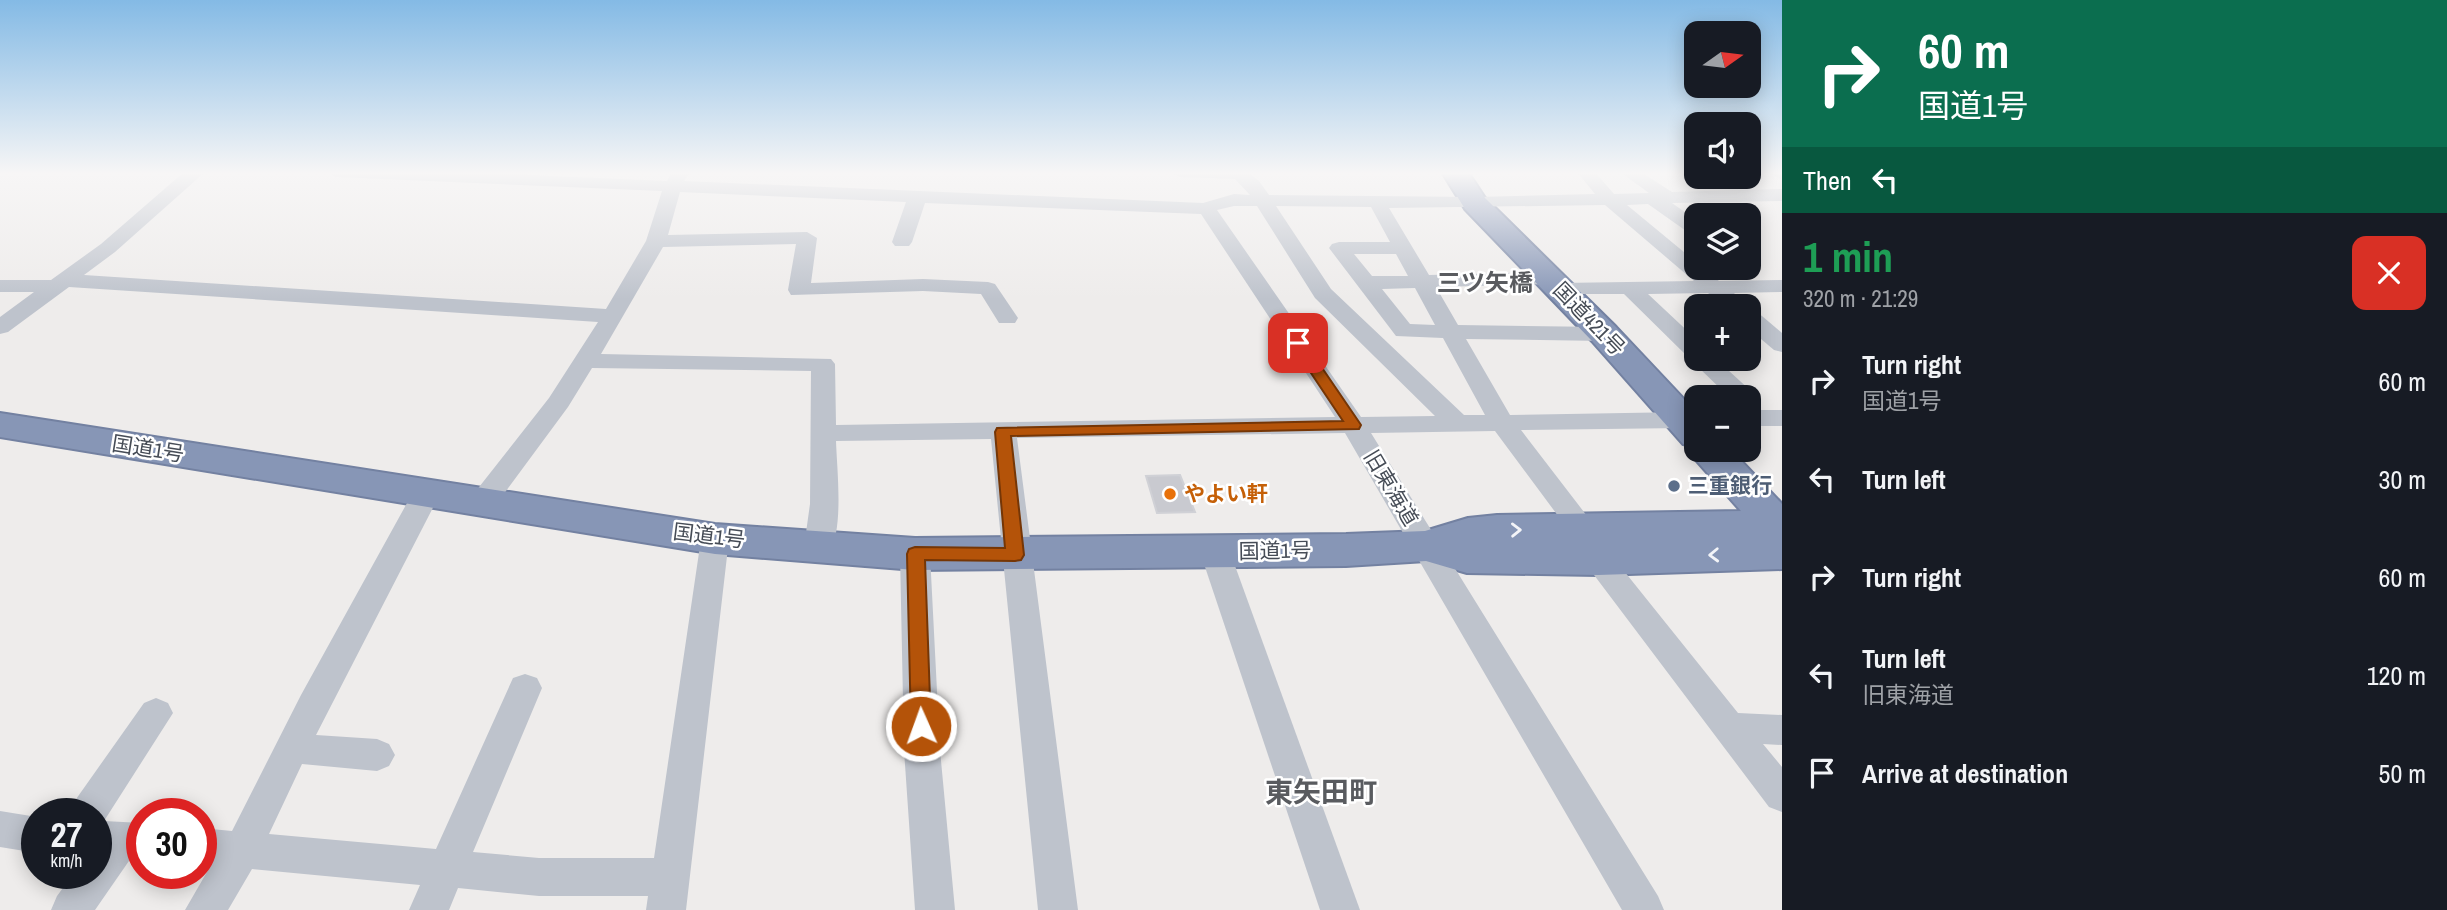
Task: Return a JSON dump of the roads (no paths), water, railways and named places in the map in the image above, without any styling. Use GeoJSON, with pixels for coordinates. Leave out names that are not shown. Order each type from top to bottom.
{"type":"FeatureCollection","features":[{"type":"Feature","properties":{"kind":"highway","name":"国道421号"},"geometry":{"type":"LineString","coordinates":[[1486,214],[1684,418]]}},
{"type":"Feature","properties":{"kind":"highway","name":"国道1号"},"geometry":{"type":"LineString","coordinates":[[0,425],[715,539],[915,554],[1015,555],[1425,546],[1467,557],[1591,544],[1781,533]]}},
{"type":"Feature","properties":{"kind":"highway"},"geometry":{"type":"LineString","coordinates":[[1719,462],[1781,533]]}},
{"type":"Feature","properties":{"kind":"street"},"geometry":{"type":"LineString","coordinates":[[0,327],[108,248],[145,214]]}},
{"type":"Feature","properties":{"kind":"street"},"geometry":{"type":"LineString","coordinates":[[482,503],[559,402],[585,361],[656,241],[665,214]]}},
{"type":"Feature","properties":{"kind":"street"},"geometry":{"type":"LineString","coordinates":[[902,242],[913,214]]}},
{"type":"Feature","properties":{"kind":"street","name":"旧東海道"},"geometry":{"type":"LineString","coordinates":[[1211,214],[1354,425],[1644,910]]}},
{"type":"Feature","properties":{"kind":"street"},"geometry":{"type":"LineString","coordinates":[[1272,214],[1315,283],[1363,334],[1457,423]]}},
{"type":"Feature","properties":{"kind":"street"},"geometry":{"type":"LineString","coordinates":[[1384,214],[1502,423],[1782,795]]}},
{"type":"Feature","properties":{"kind":"street"},"geometry":{"type":"LineString","coordinates":[[1627,214],[1722,294]]}},
{"type":"Feature","properties":{"kind":"street"},"geometry":{"type":"LineString","coordinates":[[656,241],[807,238],[799,290],[923,285],[988,288],[1007,318]]}},
{"type":"Feature","properties":{"kind":"street"},"geometry":{"type":"LineString","coordinates":[[1404,248],[1339,248],[1364,284],[1404,331]]}},
{"type":"Feature","properties":{"kind":"street"},"geometry":{"type":"LineString","coordinates":[[1761,275],[1778,286]]}},
{"type":"Feature","properties":{"kind":"street"},"geometry":{"type":"LineString","coordinates":[[1364,284],[1423,282],[1629,288],[1778,286]]}},
{"type":"Feature","properties":{"kind":"street"},"geometry":{"type":"LineString","coordinates":[[0,286],[60,283],[613,316]]}},
{"type":"Feature","properties":{"kind":"street"},"geometry":{"type":"LineString","coordinates":[[1629,288],[1684,341]]}},
{"type":"Feature","properties":{"kind":"street"},"geometry":{"type":"LineString","coordinates":[[1761,327],[1782,345]]}},
{"type":"Feature","properties":{"kind":"street"},"geometry":{"type":"LineString","coordinates":[[1363,334],[1404,331],[1604,334]]}},
{"type":"Feature","properties":{"kind":"street"},"geometry":{"type":"LineString","coordinates":[[585,361],[823,364],[824,504],[819,547]]}},
{"type":"Feature","properties":{"kind":"street"},"geometry":{"type":"LineString","coordinates":[[1716,371],[1730,385]]}},
{"type":"Feature","properties":{"kind":"street"},"geometry":{"type":"LineString","coordinates":[[825,433],[1457,423],[1684,423]]}},
{"type":"Feature","properties":{"kind":"street"},"geometry":{"type":"LineString","coordinates":[[1003,432],[1015,555],[1058,910]]}},
{"type":"Feature","properties":{"kind":"street"},"geometry":{"type":"LineString","coordinates":[[205,910],[242,850],[292,748],[426,494]]}},
{"type":"Feature","properties":{"kind":"street"},"geometry":{"type":"LineString","coordinates":[[217,848],[539,877],[669,894],[715,539]]}},
{"type":"Feature","properties":{"kind":"street"},"geometry":{"type":"LineString","coordinates":[[1215,551],[1340,910]]}},
{"type":"Feature","properties":{"kind":"street"},"geometry":{"type":"LineString","coordinates":[[915,554],[922,750],[934,910]]}},
{"type":"Feature","properties":{"kind":"street"},"geometry":{"type":"LineString","coordinates":[[429,910],[525,688]]}},
{"type":"Feature","properties":{"kind":"street"},"geometry":{"type":"LineString","coordinates":[[98,798],[156,713]]}},
{"type":"Feature","properties":{"kind":"street"},"geometry":{"type":"LineString","coordinates":[[1730,727],[1782,730]]}},
{"type":"Feature","properties":{"kind":"street"},"geometry":{"type":"LineString","coordinates":[[292,748],[377,755]]}},
{"type":"Feature","properties":{"kind":"street"},"geometry":{"type":"LineString","coordinates":[[71,910],[120,840]]}},
{"type":"Feature","properties":{"kind":"place","name":"三重銀行"},"geometry":{"type":"Point","coordinates":[1674,486]}},
{"type":"Feature","properties":{"kind":"place","name":"やよい軒"},"geometry":{"type":"Point","coordinates":[1170,494]}},
{"type":"Feature","properties":{"kind":"district","name":"三ツ矢橋"},"geometry":{"type":"Point","coordinates":[1485,283]}},
{"type":"Feature","properties":{"kind":"district","name":"東矢田町"},"geometry":{"type":"Point","coordinates":[1321,792]}}]}
